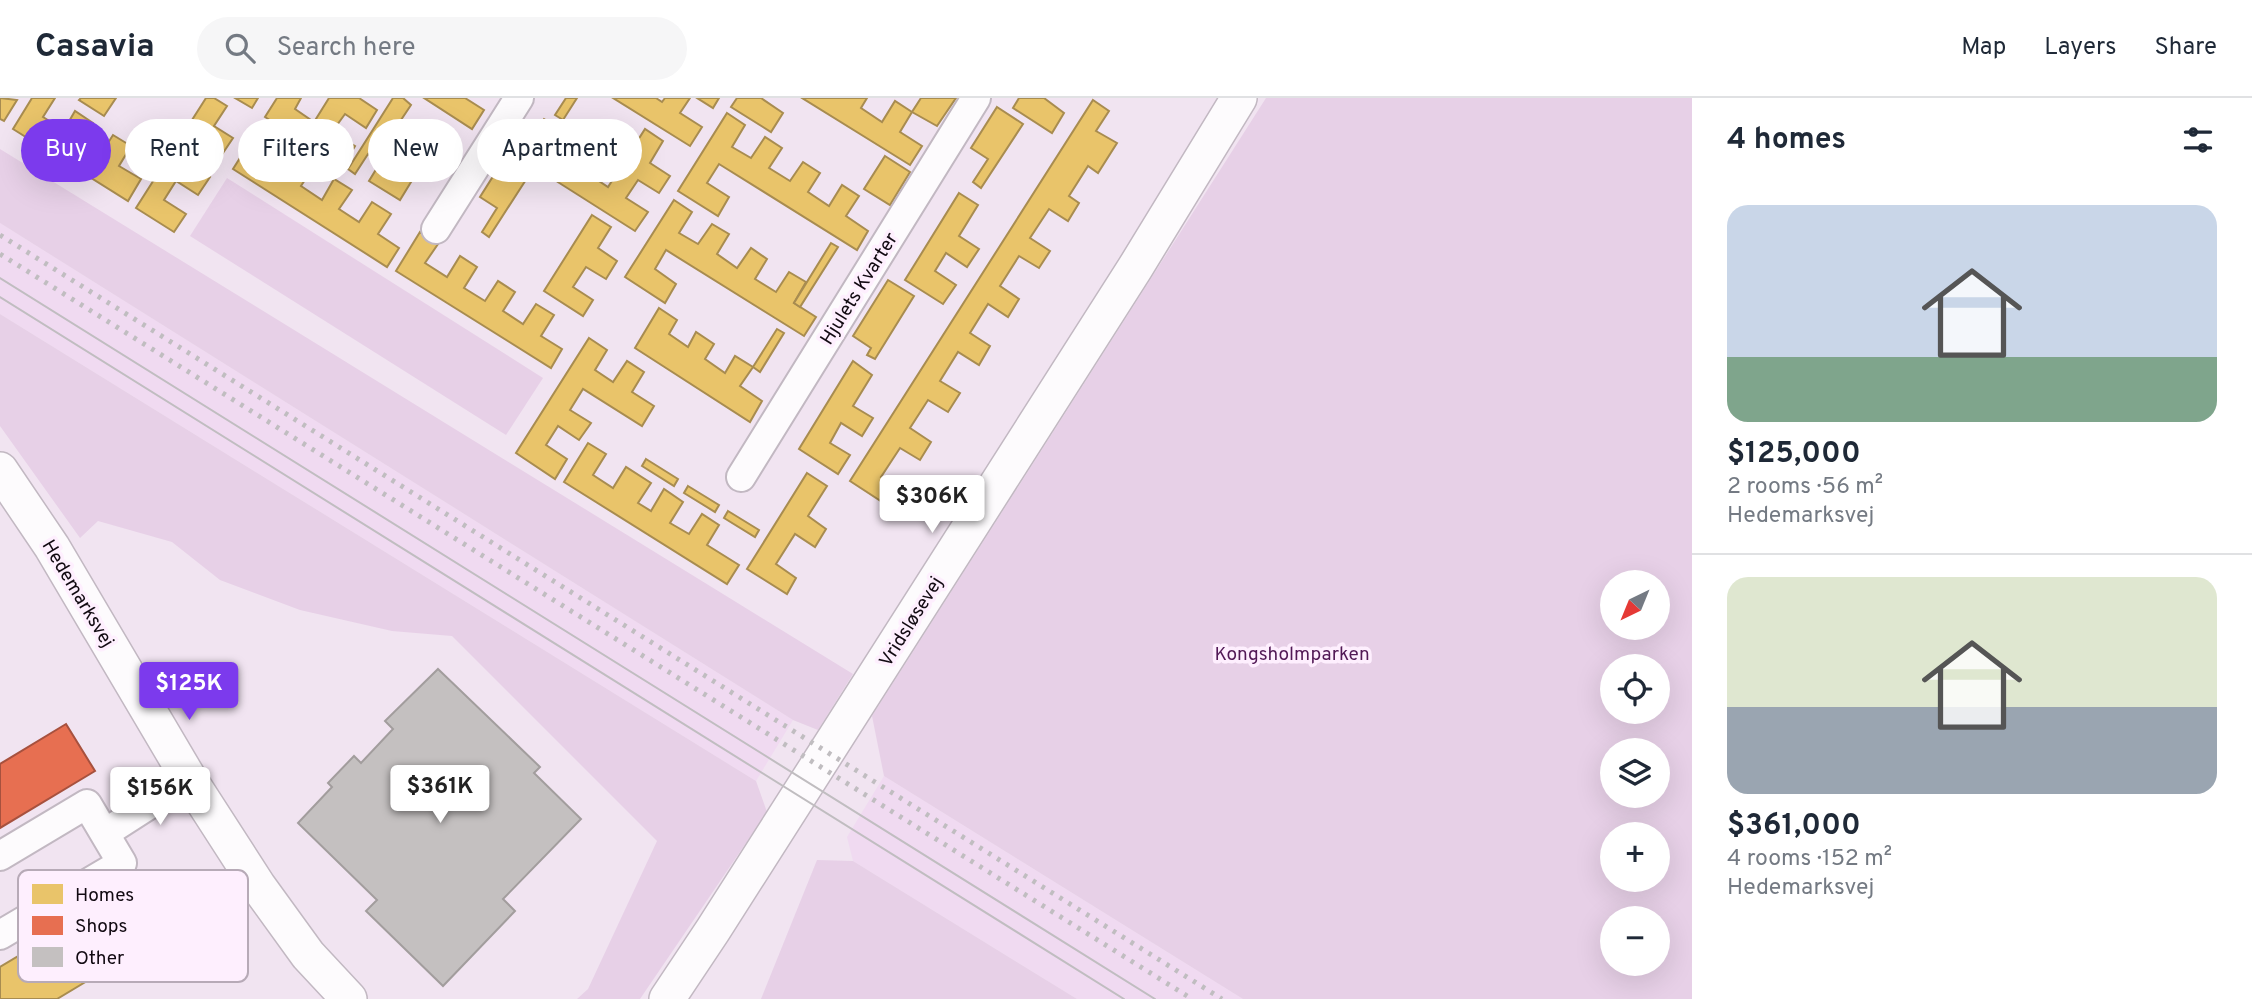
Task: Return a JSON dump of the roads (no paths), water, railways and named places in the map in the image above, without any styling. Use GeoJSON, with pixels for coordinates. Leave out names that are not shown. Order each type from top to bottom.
{"type":"FeatureCollection","features":[{"type":"Feature","properties":{"kind":"street"},"geometry":{"type":"LineString","coordinates":[[436,229],[519,98]]}},
{"type":"Feature","properties":{"kind":"street","name":"Hjulets Kvarter"},"geometry":{"type":"LineString","coordinates":[[741,477],[976,98]]}},
{"type":"Feature","properties":{"kind":"street","name":"Vridsløsevej"},"geometry":{"type":"LineString","coordinates":[[667,999],[1112,303],[1239,98]]}},
{"type":"Feature","properties":{"kind":"street","name":"Hedemarksvej"},"geometry":{"type":"LineString","coordinates":[[3,480],[59,559],[189,779],[248,870]]}},
{"type":"Feature","properties":{"kind":"street"},"geometry":{"type":"LineString","coordinates":[[105,833],[189,779]]}},
{"type":"Feature","properties":{"kind":"street"},"geometry":{"type":"LineString","coordinates":[[0,856],[88,804],[122,863],[110,870]]}},
{"type":"Feature","properties":{"kind":"street","name":"Hedemarksvej"},"geometry":{"type":"LineString","coordinates":[[248,870],[308,955],[349,999]]}},
{"type":"Feature","properties":{"kind":"street"},"geometry":{"type":"LineString","coordinates":[[0,935],[18,924]]}},
{"type":"Feature","properties":{"kind":"tram line"},"geometry":{"type":"LineString","coordinates":[[0,278],[1155,999]]}},
{"type":"Feature","properties":{"kind":"tram line"},"geometry":{"type":"LineString","coordinates":[[0,297],[1124,999]]}},
{"type":"Feature","properties":{"kind":"railway"},"geometry":{"type":"LineString","coordinates":[[0,235],[1222,999]]}},
{"type":"Feature","properties":{"kind":"railway"},"geometry":{"type":"LineString","coordinates":[[0,254],[1192,999]]}},
{"type":"Feature","properties":{"kind":"park label","name":"Kongsholmparken"},"geometry":{"type":"Point","coordinates":[1292,653]}}]}
